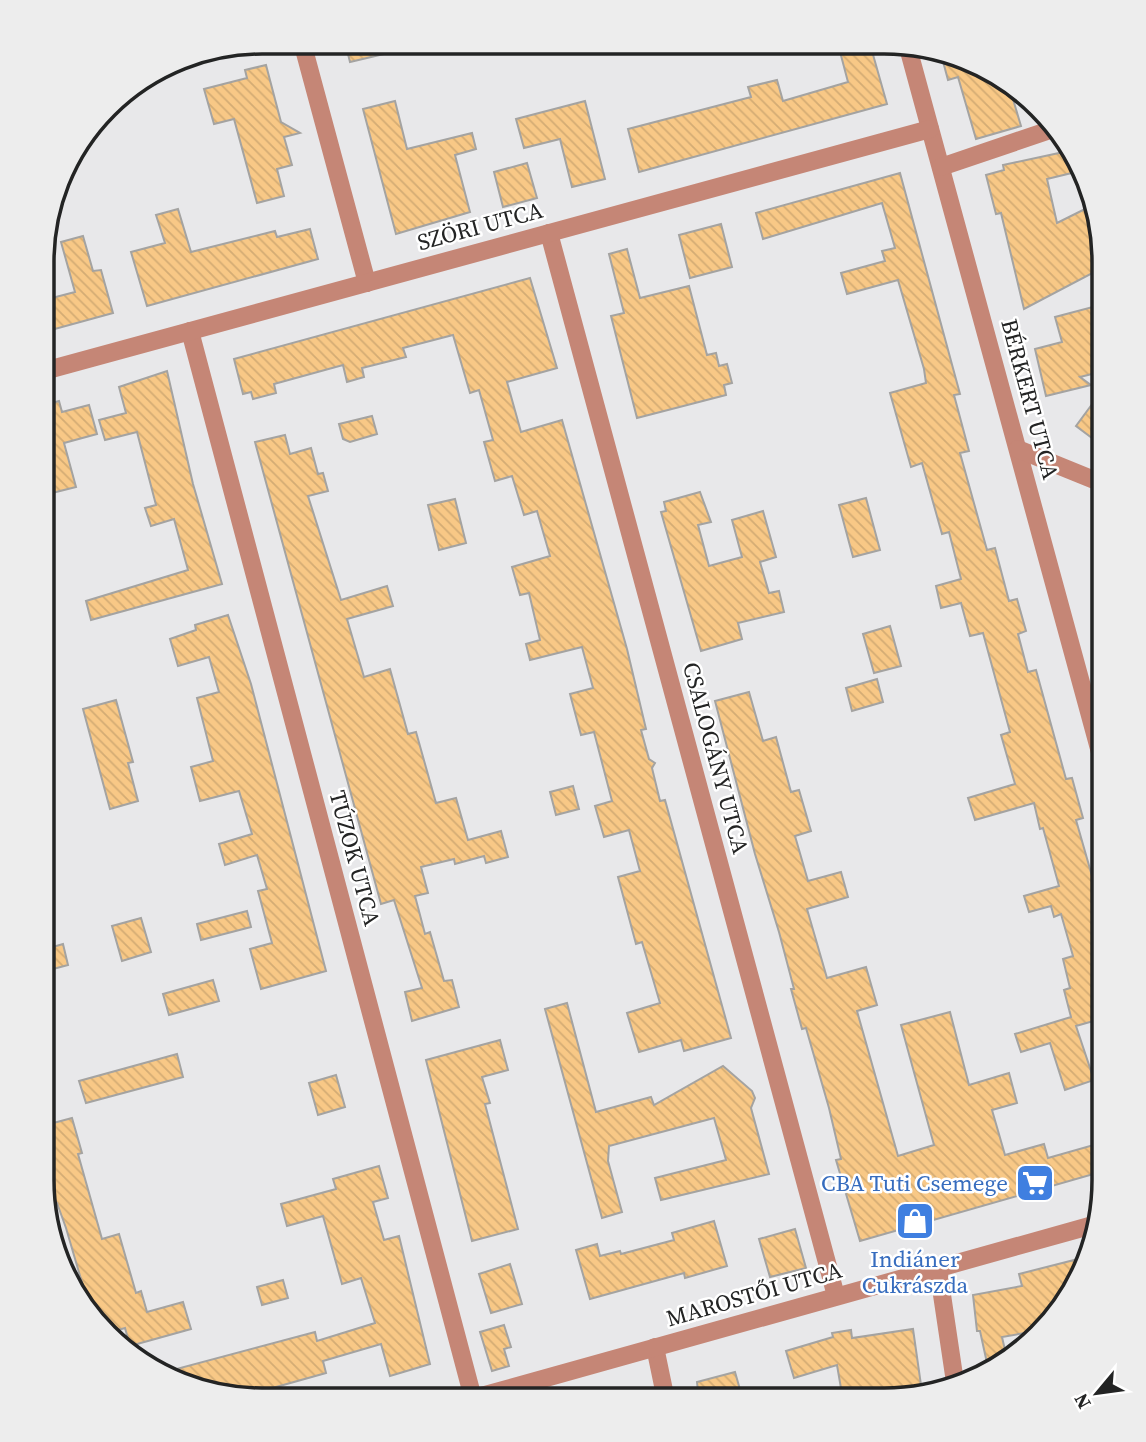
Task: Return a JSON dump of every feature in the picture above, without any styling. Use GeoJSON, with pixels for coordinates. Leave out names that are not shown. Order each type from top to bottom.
{"type":"FeatureCollection","features":[{"type":"Feature","properties":{"kind":"street"},"geometry":{"type":"LineString","coordinates":[[305,54],[367,283]]}},
{"type":"Feature","properties":{"kind":"street","name":"BÉRKERT UTCA"},"geometry":{"type":"LineString","coordinates":[[910,56],[1092,721]]}},
{"type":"Feature","properties":{"kind":"street","name":"SZÖRI UTCA"},"geometry":{"type":"LineString","coordinates":[[54,368],[930,129]]}},
{"type":"Feature","properties":{"kind":"street"},"geometry":{"type":"LineString","coordinates":[[940,167],[1046,131]]}},
{"type":"Feature","properties":{"kind":"street","name":"CSALOGÁNY UTCA"},"geometry":{"type":"LineString","coordinates":[[549,233],[836,1296]]}},
{"type":"Feature","properties":{"kind":"street","name":"TÚZOK UTCA"},"geometry":{"type":"LineString","coordinates":[[190,331],[467,1387]]}},
{"type":"Feature","properties":{"kind":"street"},"geometry":{"type":"LineString","coordinates":[[1018,449],[1092,479]]}},
{"type":"Feature","properties":{"kind":"street","name":"MAROSTŐI UTCA"},"geometry":{"type":"LineString","coordinates":[[513,1387],[1087,1226]]}},
{"type":"Feature","properties":{"kind":"street"},"geometry":{"type":"LineString","coordinates":[[938,1268],[954,1376]]}},
{"type":"Feature","properties":{"kind":"street"},"geometry":{"type":"LineString","coordinates":[[655,1347],[663,1387]]}},
{"type":"Feature","properties":{"kind":"building"},"geometry":{"type":"Polygon","coordinates":[[[348,54],[384,54],[350,62],[348,54]]]}},
{"type":"Feature","properties":{"kind":"building"},"geometry":{"type":"Polygon","coordinates":[[[841,54],[873,54],[887,104],[639,172],[628,129],[751,97],[748,87],[777,80],[783,101],[848,82],[841,54]]]}},
{"type":"Feature","properties":{"kind":"building"},"geometry":{"type":"Polygon","coordinates":[[[943,63],[1000,89],[1013,99],[1021,126],[976,139],[958,77],[948,80],[943,63]]]}},
{"type":"Feature","properties":{"kind":"building"},"geometry":{"type":"Polygon","coordinates":[[[266,65],[281,122],[300,133],[284,137],[292,165],[277,169],[284,196],[257,203],[234,119],[214,124],[204,89],[247,78],[245,70],[266,65]]]}},
{"type":"Feature","properties":{"kind":"building"},"geometry":{"type":"Polygon","coordinates":[[[395,101],[407,149],[472,133],[476,149],[455,155],[470,212],[396,234],[363,109],[395,101]]]}},
{"type":"Feature","properties":{"kind":"building"},"geometry":{"type":"Polygon","coordinates":[[[585,101],[605,179],[572,187],[560,139],[524,148],[516,119],[585,101]]]}},
{"type":"Feature","properties":{"kind":"building"},"geometry":{"type":"Polygon","coordinates":[[[1061,153],[1072,173],[1047,179],[1057,223],[1085,209],[1090,235],[1092,273],[1024,309],[1001,213],[996,214],[986,175],[1004,170],[1003,165],[1061,153]]]}},
{"type":"Feature","properties":{"kind":"building"},"geometry":{"type":"Polygon","coordinates":[[[527,163],[537,198],[503,207],[494,172],[527,163]]]}},
{"type":"Feature","properties":{"kind":"building"},"geometry":{"type":"Polygon","coordinates":[[[900,173],[960,394],[954,395],[969,451],[960,453],[987,550],[995,548],[1009,601],[1017,599],[1026,631],[1018,634],[1028,672],[1036,670],[1066,779],[1072,778],[1083,818],[1076,820],[1091,874],[1091,1022],[1076,1026],[1091,1071],[1091,1081],[1065,1090],[1050,1043],[1021,1052],[1015,1034],[1071,1017],[1064,990],[1070,988],[1063,959],[1073,956],[1061,914],[1054,917],[1051,906],[1029,912],[1024,896],[1059,886],[1034,803],[975,820],[968,798],[1015,784],[1001,735],[1010,732],[983,633],[970,636],[961,603],[941,608],[936,586],[961,579],[949,532],[942,534],[922,463],[911,467],[890,393],[926,383],[898,280],[847,294],[841,273],[885,261],[882,251],[895,248],[882,203],[763,239],[756,213],[900,173]]]}},
{"type":"Feature","properties":{"kind":"building"},"geometry":{"type":"Polygon","coordinates":[[[178,209],[191,252],[275,231],[277,237],[310,229],[318,259],[147,306],[131,252],[165,243],[156,215],[178,209]]]}},
{"type":"Feature","properties":{"kind":"building"},"geometry":{"type":"Polygon","coordinates":[[[721,224],[732,267],[690,278],[679,235],[721,224]]]}},
{"type":"Feature","properties":{"kind":"building"},"geometry":{"type":"Polygon","coordinates":[[[83,236],[93,271],[101,270],[113,313],[54,329],[54,297],[75,292],[61,242],[83,236]]]}},
{"type":"Feature","properties":{"kind":"building"},"geometry":{"type":"Polygon","coordinates":[[[627,249],[640,298],[689,286],[707,355],[716,353],[719,366],[727,364],[732,383],[724,385],[726,395],[637,418],[611,316],[624,313],[609,254],[627,249]]]}},
{"type":"Feature","properties":{"kind":"building"},"geometry":{"type":"Polygon","coordinates":[[[530,278],[557,368],[507,382],[521,432],[562,420],[627,649],[646,729],[641,730],[649,759],[655,763],[652,768],[660,801],[665,800],[731,1038],[684,1051],[681,1040],[639,1052],[627,1013],[660,1003],[642,942],[636,944],[618,877],[640,871],[629,830],[604,837],[595,806],[612,801],[594,732],[581,735],[570,694],[593,688],[582,647],[530,660],[526,644],[540,640],[529,593],[520,595],[512,567],[550,556],[537,511],[524,515],[512,476],[495,481],[484,442],[493,440],[479,390],[470,393],[453,335],[403,348],[406,357],[362,368],[364,377],[347,382],[343,365],[274,384],[276,393],[253,399],[251,392],[243,394],[234,359],[530,278]]]}},
{"type":"Feature","properties":{"kind":"building"},"geometry":{"type":"Polygon","coordinates":[[[1092,307],[1092,374],[1080,377],[1091,385],[1046,396],[1035,349],[1062,342],[1055,317],[1092,307]]]}},
{"type":"Feature","properties":{"kind":"building"},"geometry":{"type":"Polygon","coordinates":[[[167,371],[193,484],[222,584],[91,620],[86,601],[188,570],[174,519],[151,526],[145,508],[156,505],[137,432],[105,440],[99,420],[126,413],[119,387],[167,371]]]}},
{"type":"Feature","properties":{"kind":"building"},"geometry":{"type":"Polygon","coordinates":[[[59,401],[62,412],[89,405],[97,434],[64,443],[76,487],[54,492],[54,402],[59,401]]]}},
{"type":"Feature","properties":{"kind":"building"},"geometry":{"type":"Polygon","coordinates":[[[1092,404],[1092,438],[1076,426],[1092,404]]]}},
{"type":"Feature","properties":{"kind":"building"},"geometry":{"type":"Polygon","coordinates":[[[372,416],[377,434],[350,442],[343,439],[339,424],[372,416]]]}},
{"type":"Feature","properties":{"kind":"building"},"geometry":{"type":"Polygon","coordinates":[[[285,435],[290,454],[311,448],[318,474],[323,473],[328,491],[308,496],[341,600],[387,586],[393,606],[347,619],[364,677],[390,669],[408,734],[416,732],[436,803],[456,798],[468,840],[501,831],[508,857],[486,863],[484,856],[455,864],[454,859],[421,867],[428,893],[415,896],[425,934],[430,932],[444,981],[452,980],[459,1007],[412,1021],[405,992],[422,988],[394,900],[381,904],[255,442],[285,435]]]}},
{"type":"Feature","properties":{"kind":"building"},"geometry":{"type":"Polygon","coordinates":[[[700,492],[711,522],[698,525],[709,566],[742,557],[732,520],[763,511],[776,557],[760,562],[769,593],[779,591],[784,612],[738,623],[742,639],[701,651],[661,512],[666,511],[664,502],[700,492]]]}},
{"type":"Feature","properties":{"kind":"building"},"geometry":{"type":"Polygon","coordinates":[[[866,498],[880,550],[853,557],[839,505],[866,498]]]}},
{"type":"Feature","properties":{"kind":"building"},"geometry":{"type":"Polygon","coordinates":[[[455,499],[466,543],[439,550],[428,505],[455,499]]]}},
{"type":"Feature","properties":{"kind":"building"},"geometry":{"type":"Polygon","coordinates":[[[228,615],[251,684],[326,971],[261,989],[250,949],[272,943],[258,891],[267,889],[257,855],[225,865],[219,844],[252,834],[239,791],[200,801],[191,767],[213,761],[197,698],[219,692],[209,657],[178,666],[170,639],[196,630],[195,625],[228,615]]]}},
{"type":"Feature","properties":{"kind":"building"},"geometry":{"type":"Polygon","coordinates":[[[890,626],[901,666],[874,673],[863,634],[890,626]]]}},
{"type":"Feature","properties":{"kind":"building"},"geometry":{"type":"Polygon","coordinates":[[[877,679],[883,702],[852,711],[846,688],[877,679]]]}},
{"type":"Feature","properties":{"kind":"building"},"geometry":{"type":"Polygon","coordinates":[[[749,692],[763,741],[776,737],[791,792],[799,790],[811,831],[795,836],[808,881],[841,872],[848,897],[807,909],[827,978],[866,967],[877,1005],[857,1011],[898,1156],[934,1145],[901,1025],[950,1012],[969,1085],[1009,1073],[1017,1103],[992,1110],[1005,1155],[1044,1144],[1048,1158],[1091,1146],[1091,1175],[860,1241],[836,1160],[841,1159],[829,1108],[806,1028],[802,1029],[779,932],[755,854],[715,701],[749,692]]]}},
{"type":"Feature","properties":{"kind":"building"},"geometry":{"type":"Polygon","coordinates":[[[116,700],[133,762],[128,763],[138,801],[110,809],[83,709],[116,700]]]}},
{"type":"Feature","properties":{"kind":"building"},"geometry":{"type":"Polygon","coordinates":[[[573,786],[579,809],[556,815],[550,792],[573,786]]]}},
{"type":"Feature","properties":{"kind":"building"},"geometry":{"type":"Polygon","coordinates":[[[247,911],[251,927],[201,940],[197,924],[247,911]]]}},
{"type":"Feature","properties":{"kind":"building"},"geometry":{"type":"Polygon","coordinates":[[[141,918],[151,952],[122,961],[112,926],[141,918]]]}},
{"type":"Feature","properties":{"kind":"building"},"geometry":{"type":"Polygon","coordinates":[[[63,944],[68,965],[54,969],[54,947],[63,944]]]}},
{"type":"Feature","properties":{"kind":"building"},"geometry":{"type":"Polygon","coordinates":[[[213,980],[219,1001],[169,1015],[163,994],[213,980]]]}},
{"type":"Feature","properties":{"kind":"building"},"geometry":{"type":"Polygon","coordinates":[[[567,1003],[596,1112],[651,1097],[654,1105],[723,1066],[752,1091],[755,1098],[751,1108],[769,1174],[661,1200],[655,1178],[726,1160],[714,1118],[609,1146],[608,1161],[622,1212],[602,1218],[545,1009],[567,1003]]]}},
{"type":"Feature","properties":{"kind":"building"},"geometry":{"type":"Polygon","coordinates":[[[500,1040],[508,1070],[482,1077],[490,1103],[485,1104],[518,1229],[472,1241],[426,1060],[500,1040]]]}},
{"type":"Feature","properties":{"kind":"building"},"geometry":{"type":"Polygon","coordinates":[[[177,1054],[183,1077],[86,1103],[79,1081],[177,1054]]]}},
{"type":"Feature","properties":{"kind":"building"},"geometry":{"type":"Polygon","coordinates":[[[336,1075],[345,1107],[318,1115],[309,1083],[336,1075]]]}},
{"type":"Feature","properties":{"kind":"building"},"geometry":{"type":"Polygon","coordinates":[[[72,1118],[82,1153],[78,1154],[102,1239],[119,1234],[136,1293],[141,1291],[147,1312],[183,1302],[191,1329],[135,1345],[128,1339],[125,1328],[118,1330],[97,1307],[83,1285],[56,1203],[54,1123],[72,1118]]]}},
{"type":"Feature","properties":{"kind":"building"},"geometry":{"type":"Polygon","coordinates":[[[379,1166],[388,1198],[373,1202],[384,1240],[399,1236],[430,1364],[390,1376],[381,1344],[323,1361],[326,1373],[276,1387],[221,1384],[177,1369],[315,1332],[317,1341],[375,1323],[361,1278],[342,1284],[323,1216],[287,1226],[281,1204],[336,1189],[333,1179],[379,1166]]]}},
{"type":"Feature","properties":{"kind":"building"},"geometry":{"type":"Polygon","coordinates":[[[714,1221],[727,1266],[685,1278],[684,1273],[590,1299],[576,1250],[597,1244],[600,1256],[620,1251],[621,1254],[674,1240],[672,1233],[714,1221]]]}},
{"type":"Feature","properties":{"kind":"building"},"geometry":{"type":"Polygon","coordinates":[[[795,1229],[806,1268],[770,1277],[759,1239],[795,1229]]]}},
{"type":"Feature","properties":{"kind":"building"},"geometry":{"type":"Polygon","coordinates":[[[1075,1260],[1049,1307],[1024,1333],[1002,1337],[1005,1349],[987,1361],[980,1331],[977,1331],[973,1295],[1022,1286],[1019,1274],[1075,1260]]]}},
{"type":"Feature","properties":{"kind":"building"},"geometry":{"type":"Polygon","coordinates":[[[510,1264],[522,1304],[491,1313],[479,1274],[510,1264]]]}},
{"type":"Feature","properties":{"kind":"building"},"geometry":{"type":"Polygon","coordinates":[[[283,1280],[288,1298],[262,1305],[257,1287],[283,1280]]]}},
{"type":"Feature","properties":{"kind":"building"},"geometry":{"type":"Polygon","coordinates":[[[504,1325],[511,1347],[504,1349],[509,1366],[492,1371],[480,1332],[504,1325]]]}},
{"type":"Feature","properties":{"kind":"building"},"geometry":{"type":"Polygon","coordinates":[[[913,1329],[921,1384],[841,1387],[837,1365],[794,1378],[786,1351],[833,1337],[832,1333],[851,1330],[852,1338],[913,1329]]]}},
{"type":"Feature","properties":{"kind":"building"},"geometry":{"type":"Polygon","coordinates":[[[735,1372],[739,1387],[698,1387],[697,1382],[735,1372]]]}},
{"type":"Feature","properties":{"kind":"place","name":"CBA Tuti Csemege"},"geometry":{"type":"Point","coordinates":[1035,1183]}},
{"type":"Feature","properties":{"kind":"place","name":"Indiáner Cukrászda"},"geometry":{"type":"Point","coordinates":[915,1221]}}]}
